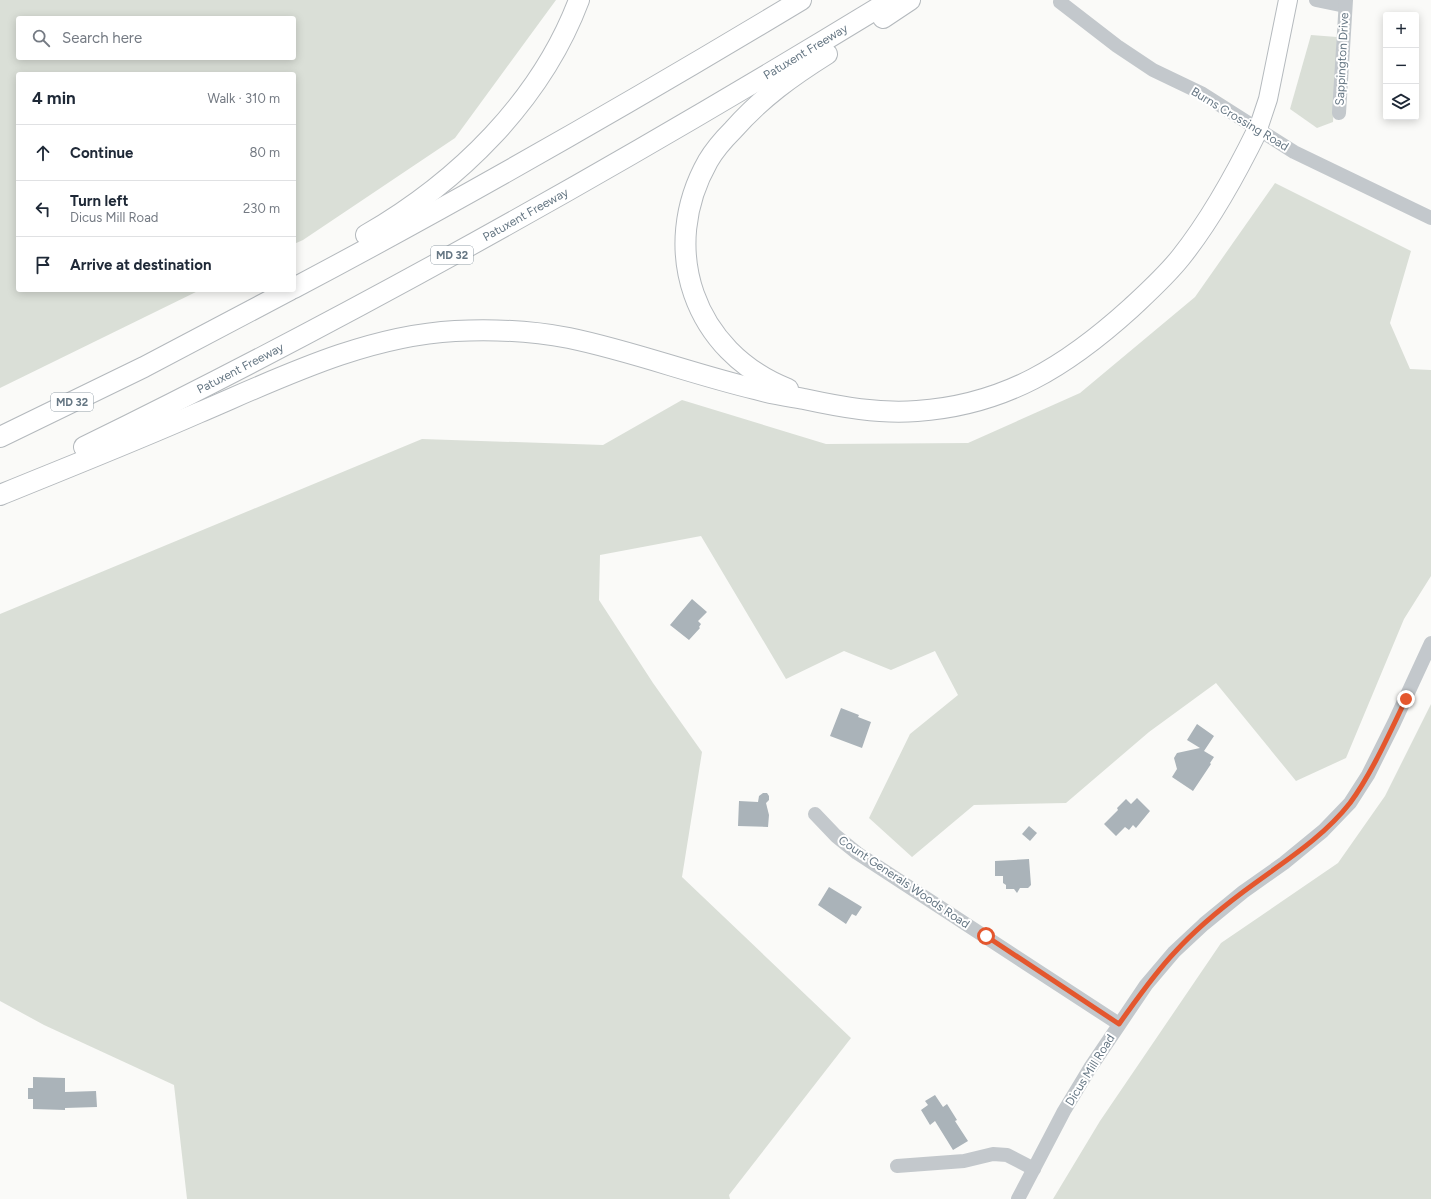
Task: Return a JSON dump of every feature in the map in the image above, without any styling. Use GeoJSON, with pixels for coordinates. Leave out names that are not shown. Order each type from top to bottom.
{"type":"FeatureCollection","features":[{"type":"Feature","properties":{"kind":"highway"},"geometry":{"type":"LineString","coordinates":[[296,276],[374,230],[412,205],[447,178],[478,151],[507,121],[532,89],[555,52],[579,0]]}},
{"type":"Feature","properties":{"kind":"highway"},"geometry":{"type":"LineString","coordinates":[[296,287],[511,170],[675,76],[801,0]]}},
{"type":"Feature","properties":{"kind":"highway","name":"Patuxent Freeway"},"geometry":{"type":"LineString","coordinates":[[0,489],[165,408],[364,303],[534,210],[702,114],[891,0]]}},
{"type":"Feature","properties":{"kind":"highway"},"geometry":{"type":"LineString","coordinates":[[824,404],[781,387],[762,376],[742,362],[725,346],[710,328],[699,308],[691,288],[687,268],[685,248],[692,201],[709,160],[722,141],[747,114],[774,90],[806,67],[910,0]]}},
{"type":"Feature","properties":{"kind":"highway"},"geometry":{"type":"LineString","coordinates":[[0,495],[324,361],[380,344],[412,337],[452,331],[492,330],[529,332],[566,338],[608,348],[756,390],[824,404],[853,408],[913,412],[969,403],[1002,394],[1055,368],[1083,349],[1114,324],[1148,293],[1180,258],[1224,195],[1258,129]]}},
{"type":"Feature","properties":{"kind":"highway"},"geometry":{"type":"LineString","coordinates":[[144,366],[270,292]]}},
{"type":"Feature","properties":{"kind":"highway","name":"MD 32"},"geometry":{"type":"LineString","coordinates":[[0,437],[144,366],[286,292]]}},
{"type":"Feature","properties":{"kind":"main road"},"geometry":{"type":"LineString","coordinates":[[1258,129],[1268,99],[1288,0]]}},
{"type":"Feature","properties":{"kind":"street","name":"Sappington Drive"},"geometry":{"type":"LineString","coordinates":[[1316,0],[1345,3],[1339,113]]}},
{"type":"Feature","properties":{"kind":"street","name":"Burns Crossing Road"},"geometry":{"type":"LineString","coordinates":[[1060,2],[1117,46],[1153,70],[1201,93],[1294,152],[1431,218]]}},
{"type":"Feature","properties":{"kind":"street","name":"Dicus Mill Road"},"geometry":{"type":"LineString","coordinates":[[1018,1199],[1064,1111],[1090,1068],[1146,985],[1174,952],[1204,924],[1323,831],[1350,803],[1368,775],[1391,730],[1431,643]]}},
{"type":"Feature","properties":{"kind":"street","name":"Count Generals Woods Road"},"geometry":{"type":"LineString","coordinates":[[814,814],[836,836],[857,852],[1119,1024]]}},
{"type":"Feature","properties":{"kind":"street"},"geometry":{"type":"LineString","coordinates":[[897,1166],[964,1161],[993,1154],[1007,1155],[1034,1169]]}},
{"type":"Feature","properties":{"kind":"shaded area"},"geometry":{"type":"Polygon","coordinates":[[[0,0],[556,0],[455,138],[303,240],[296,243],[296,72],[16,72],[16,292],[196,292],[0,388],[0,0]]]}},
{"type":"Feature","properties":{"kind":"shaded area"},"geometry":{"type":"Polygon","coordinates":[[[1311,35],[1337,37],[1333,122],[1317,128],[1290,109],[1311,35]]]}},
{"type":"Feature","properties":{"kind":"shaded area"},"geometry":{"type":"Polygon","coordinates":[[[1275,183],[1411,251],[1390,323],[1410,369],[1431,370],[1431,576],[1404,619],[1346,758],[1296,781],[1216,683],[1149,732],[1066,803],[974,805],[912,857],[869,818],[910,734],[958,695],[935,651],[891,670],[844,651],[786,679],[701,536],[600,555],[599,600],[653,683],[702,752],[682,877],[851,1038],[729,1195],[730,1199],[187,1199],[174,1085],[44,1025],[0,1001],[0,614],[422,439],[603,445],[682,400],[826,444],[968,443],[1080,393],[1195,297],[1275,183]]]}},
{"type":"Feature","properties":{"kind":"shaded area"},"geometry":{"type":"Polygon","coordinates":[[[1431,704],[1431,1199],[1053,1199],[1100,1121],[1221,943],[1338,863],[1385,796],[1431,704]]]}},
{"type":"Feature","properties":{"kind":"building"},"geometry":{"type":"Polygon","coordinates":[[[692,599],[707,612],[698,621],[701,624],[699,627],[700,628],[689,640],[670,625],[692,599]]]}},
{"type":"Feature","properties":{"kind":"building"},"geometry":{"type":"Polygon","coordinates":[[[841,708],[859,715],[858,717],[871,722],[862,748],[830,736],[841,708]]]}},
{"type":"Feature","properties":{"kind":"building"},"geometry":{"type":"Polygon","coordinates":[[[1197,724],[1214,736],[1204,751],[1214,757],[1193,791],[1172,777],[1177,769],[1174,758],[1177,753],[1200,748],[1187,740],[1197,724]]]}},
{"type":"Feature","properties":{"kind":"building"},"geometry":{"type":"Polygon","coordinates":[[[763,793],[767,793],[769,796],[769,800],[766,803],[769,815],[768,827],[738,826],[739,801],[758,802],[759,796],[763,793]]]}},
{"type":"Feature","properties":{"kind":"building"},"geometry":{"type":"Polygon","coordinates":[[[1137,798],[1150,811],[1136,828],[1133,825],[1129,830],[1125,827],[1116,836],[1104,824],[1118,810],[1117,808],[1126,799],[1131,804],[1137,798]]]}},
{"type":"Feature","properties":{"kind":"building"},"geometry":{"type":"Polygon","coordinates":[[[1029,826],[1037,833],[1030,841],[1022,834],[1029,826]]]}},
{"type":"Feature","properties":{"kind":"building"},"geometry":{"type":"Polygon","coordinates":[[[1029,859],[1031,885],[1028,888],[1020,888],[1017,893],[1014,889],[1006,889],[1006,885],[1003,883],[1003,876],[995,876],[995,861],[1029,859]]]}},
{"type":"Feature","properties":{"kind":"building"},"geometry":{"type":"Polygon","coordinates":[[[829,887],[862,907],[856,916],[852,914],[846,924],[818,905],[829,887]]]}},
{"type":"Feature","properties":{"kind":"building"},"geometry":{"type":"Polygon","coordinates":[[[33,1077],[65,1078],[65,1092],[96,1091],[97,1107],[65,1108],[65,1110],[33,1109],[33,1099],[28,1099],[28,1088],[33,1088],[33,1077]]]}},
{"type":"Feature","properties":{"kind":"building"},"geometry":{"type":"Polygon","coordinates":[[[935,1095],[943,1107],[947,1104],[957,1120],[955,1121],[968,1141],[953,1150],[935,1121],[930,1125],[921,1110],[928,1105],[925,1101],[935,1095]]]}},
{"type":"Feature","properties":{"kind":"route"},"geometry":{"type":"LineString","coordinates":[[986,936],[1119,1024],[1146,985],[1174,952],[1204,924],[1243,892],[1284,863],[1323,831],[1350,803],[1368,775],[1406,699]]}}]}
